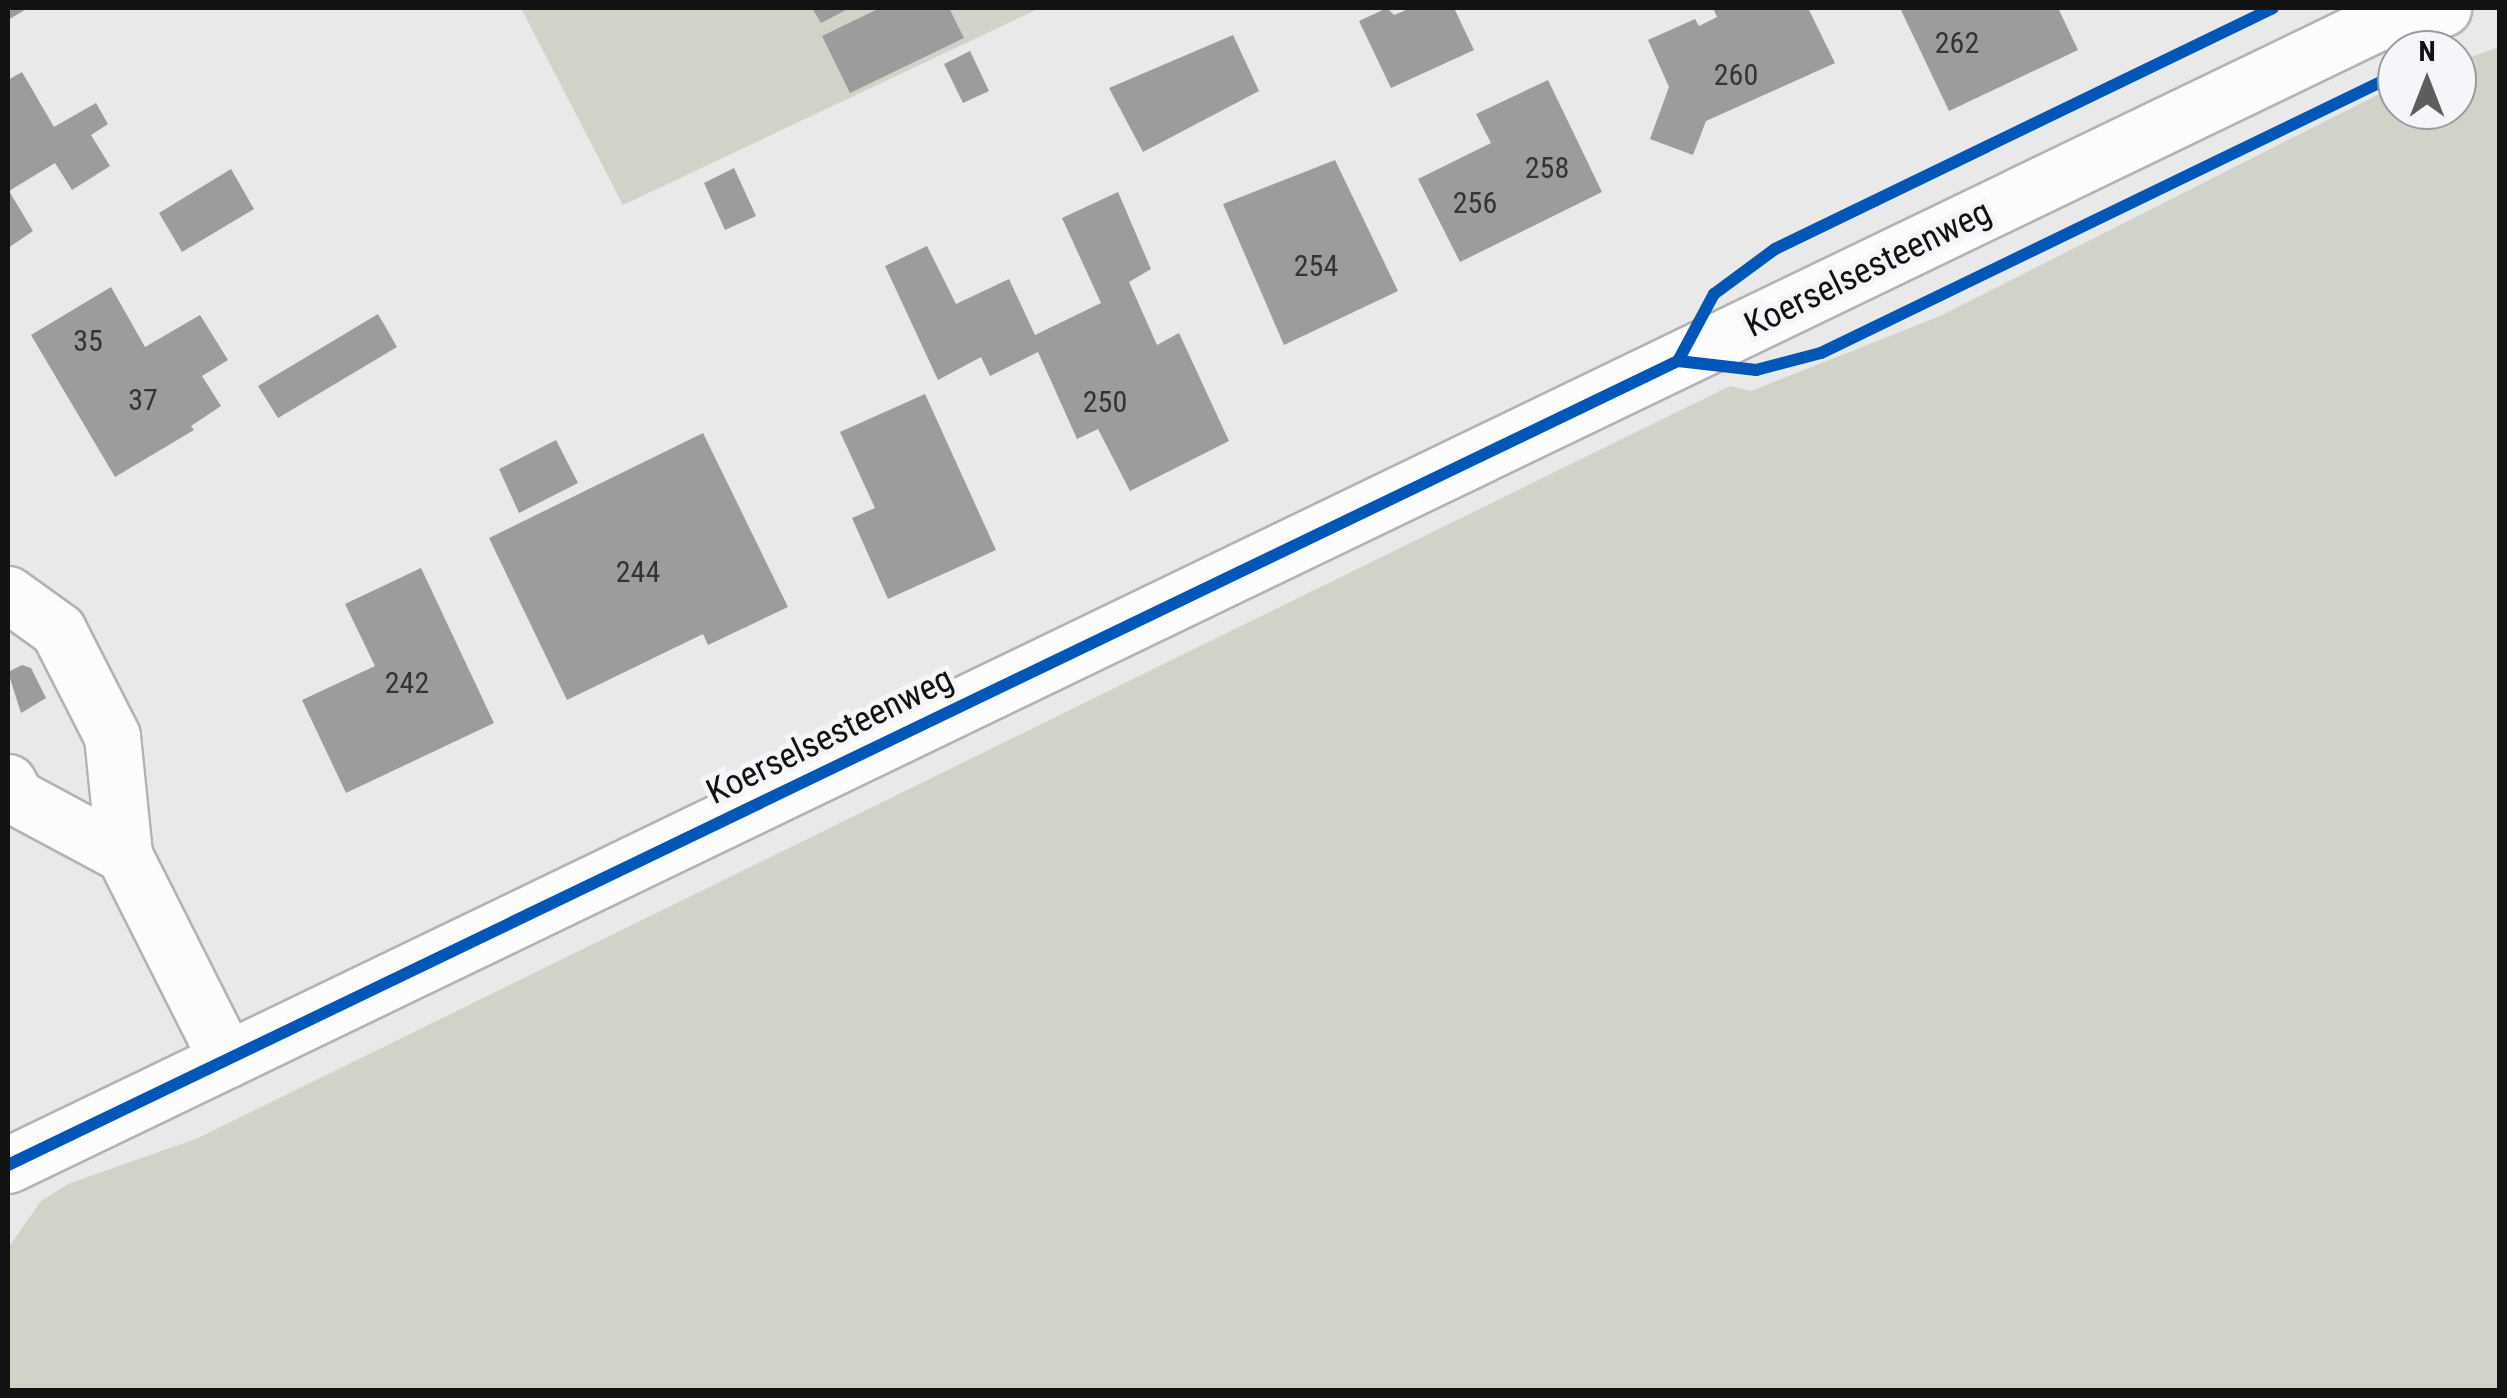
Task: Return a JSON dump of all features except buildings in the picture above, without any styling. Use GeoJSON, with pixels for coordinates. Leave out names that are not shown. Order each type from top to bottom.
{"type":"FeatureCollection","features":[{"type":"Feature","properties":{"kind":"street","name":"Koerselsesteenweg"},"geometry":{"type":"LineString","coordinates":[[8,1165],[2386,15],[2443,8]]}},
{"type":"Feature","properties":{"kind":"street"},"geometry":{"type":"LineString","coordinates":[[8,594],[58,630],[112,736],[124,855],[227,1060]]}},
{"type":"Feature","properties":{"kind":"street"},"geometry":{"type":"LineString","coordinates":[[8,782],[16,797],[124,855]]}},
{"type":"Feature","properties":{"kind":"shaded area"},"geometry":{"type":"Polygon","coordinates":[[[521,8],[1040,8],[623,205],[521,8]]]}},
{"type":"Feature","properties":{"kind":"shaded area"},"geometry":{"type":"Polygon","coordinates":[[[2499,47],[2499,1390],[8,1390],[8,1248],[41,1201],[68,1184],[198,1138],[1730,386],[1751,391],[1940,316],[2377,95],[2377,130],[2477,130],[2477,55],[2499,47]]]}},
{"type":"Feature","properties":{"kind":"cycle path"},"geometry":{"type":"LineString","coordinates":[[1678,361],[1714,294],[1775,249],[2273,8]]}},
{"type":"Feature","properties":{"kind":"cycle path"},"geometry":{"type":"LineString","coordinates":[[1678,361],[1756,370],[1821,353],[2377,84]]}},
{"type":"Feature","properties":{"kind":"cycle path"},"geometry":{"type":"LineString","coordinates":[[8,1165],[1678,361]]}}]}
